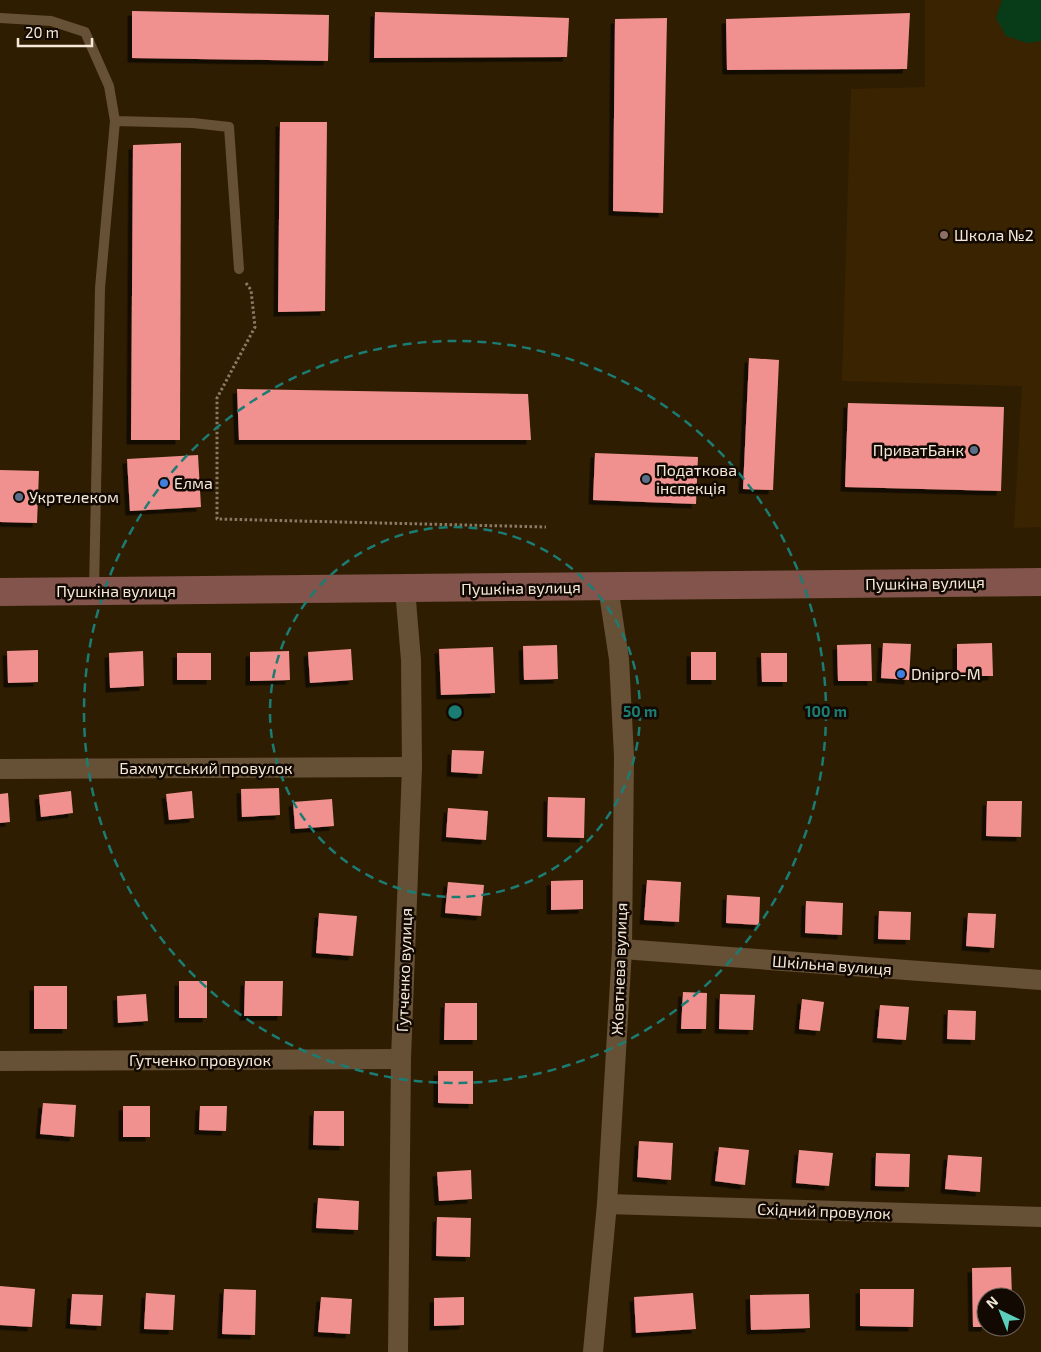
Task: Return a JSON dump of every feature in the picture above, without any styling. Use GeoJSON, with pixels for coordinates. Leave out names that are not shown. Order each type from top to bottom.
{"type":"FeatureCollection","features":[{"type":"Feature","properties":{"kind":"main road","name":"Пушкіна вулиця"},"geometry":{"type":"LineString","coordinates":[[0,592],[1041,582]]}},
{"type":"Feature","properties":{"kind":"street","name":"Жовтнева вулиця"},"geometry":{"type":"LineString","coordinates":[[593,1352],[607,1204],[622,949],[624,756],[619,659],[608,587]]}},
{"type":"Feature","properties":{"kind":"street","name":"Гутченко вулиця"},"geometry":{"type":"LineString","coordinates":[[398,1352],[401,1059],[412,767],[411,660],[405,589]]}},
{"type":"Feature","properties":{"kind":"street","name":"Бахмутський провулок"},"geometry":{"type":"LineString","coordinates":[[0,769],[412,767]]}},
{"type":"Feature","properties":{"kind":"street","name":"Шкільна вулиця"},"geometry":{"type":"LineString","coordinates":[[622,949],[1041,980]]}},
{"type":"Feature","properties":{"kind":"street","name":"Гутченко провулок"},"geometry":{"type":"LineString","coordinates":[[0,1061],[401,1059]]}},
{"type":"Feature","properties":{"kind":"street","name":"Східний провулок"},"geometry":{"type":"LineString","coordinates":[[607,1204],[1041,1217]]}},
{"type":"Feature","properties":{"kind":"lane"},"geometry":{"type":"LineString","coordinates":[[0,18],[51,21],[85,32],[109,86],[115,120],[100,288],[94,592]]}},
{"type":"Feature","properties":{"kind":"lane"},"geometry":{"type":"LineString","coordinates":[[115,120],[193,122],[229,127],[238,269]]}},
{"type":"Feature","properties":{"kind":"path"},"geometry":{"type":"LineString","coordinates":[[238,269],[251,290],[255,327],[217,398],[217,519],[546,527]]}},
{"type":"Feature","properties":{"kind":"shaded area","name":"Школа №2"},"geometry":{"type":"Polygon","coordinates":[[[925,0],[1041,0],[1041,527],[1014,528],[1022,386],[842,381],[851,89],[925,87],[925,0]]]}},
{"type":"Feature","properties":{"kind":"green space"},"geometry":{"type":"Polygon","coordinates":[[[1002,0],[1041,0],[1041,41],[1027,43],[1006,36],[996,18],[1002,0]]]}},
{"type":"Feature","properties":{"kind":"building"},"geometry":{"type":"Polygon","coordinates":[[[132,11],[329,15],[328,61],[132,58],[132,11]]]}},
{"type":"Feature","properties":{"kind":"building"},"geometry":{"type":"Polygon","coordinates":[[[375,12],[569,18],[567,57],[374,58],[375,12]]]}},
{"type":"Feature","properties":{"kind":"building"},"geometry":{"type":"Polygon","coordinates":[[[910,13],[907,69],[727,70],[726,19],[910,13]]]}},
{"type":"Feature","properties":{"kind":"building"},"geometry":{"type":"Polygon","coordinates":[[[667,18],[663,213],[613,211],[615,19],[667,18]]]}},
{"type":"Feature","properties":{"kind":"building"},"geometry":{"type":"Polygon","coordinates":[[[280,122],[327,122],[325,311],[278,312],[280,122]]]}},
{"type":"Feature","properties":{"kind":"building"},"geometry":{"type":"Polygon","coordinates":[[[181,143],[180,440],[131,440],[133,145],[181,143]]]}},
{"type":"Feature","properties":{"kind":"building"},"geometry":{"type":"Polygon","coordinates":[[[749,358],[779,360],[773,490],[743,489],[749,358]]]}},
{"type":"Feature","properties":{"kind":"building"},"geometry":{"type":"Polygon","coordinates":[[[237,389],[528,394],[531,440],[239,440],[237,389]]]}},
{"type":"Feature","properties":{"kind":"building"},"geometry":{"type":"Polygon","coordinates":[[[848,403],[1004,407],[1001,491],[845,487],[848,403]]]}},
{"type":"Feature","properties":{"kind":"building","name":"Податкова інспекція"},"geometry":{"type":"Polygon","coordinates":[[[595,453],[698,457],[696,504],[593,500],[595,453]]]}},
{"type":"Feature","properties":{"kind":"building","name":"Елма"},"geometry":{"type":"Polygon","coordinates":[[[198,455],[201,507],[130,511],[127,459],[198,455]]]}},
{"type":"Feature","properties":{"kind":"building","name":"Укртелеком"},"geometry":{"type":"Polygon","coordinates":[[[0,470],[39,471],[37,523],[0,522],[0,470]]]}},
{"type":"Feature","properties":{"kind":"building"},"geometry":{"type":"Polygon","coordinates":[[[883,643],[911,644],[909,680],[881,678],[883,643]]]}},
{"type":"Feature","properties":{"kind":"building"},"geometry":{"type":"Polygon","coordinates":[[[992,643],[993,676],[957,676],[957,644],[992,643]]]}},
{"type":"Feature","properties":{"kind":"building"},"geometry":{"type":"Polygon","coordinates":[[[871,644],[872,681],[838,681],[837,645],[871,644]]]}},
{"type":"Feature","properties":{"kind":"building"},"geometry":{"type":"Polygon","coordinates":[[[557,645],[558,679],[524,680],[523,646],[557,645]]]}},
{"type":"Feature","properties":{"kind":"building"},"geometry":{"type":"Polygon","coordinates":[[[493,647],[495,693],[441,695],[439,649],[493,647]]]}},
{"type":"Feature","properties":{"kind":"building"},"geometry":{"type":"Polygon","coordinates":[[[351,649],[353,680],[310,683],[308,652],[351,649]]]}},
{"type":"Feature","properties":{"kind":"building"},"geometry":{"type":"Polygon","coordinates":[[[38,650],[38,682],[8,683],[7,651],[38,650]]]}},
{"type":"Feature","properties":{"kind":"building"},"geometry":{"type":"Polygon","coordinates":[[[143,651],[144,686],[110,688],[109,653],[143,651]]]}},
{"type":"Feature","properties":{"kind":"building"},"geometry":{"type":"Polygon","coordinates":[[[289,651],[290,680],[250,681],[250,652],[289,651]]]}},
{"type":"Feature","properties":{"kind":"building"},"geometry":{"type":"Polygon","coordinates":[[[691,652],[716,652],[716,680],[691,680],[691,652]]]}},
{"type":"Feature","properties":{"kind":"building"},"geometry":{"type":"Polygon","coordinates":[[[177,653],[211,653],[211,680],[177,680],[177,653]]]}},
{"type":"Feature","properties":{"kind":"building"},"geometry":{"type":"Polygon","coordinates":[[[761,653],[787,653],[787,682],[762,682],[761,653]]]}},
{"type":"Feature","properties":{"kind":"building"},"geometry":{"type":"Polygon","coordinates":[[[452,750],[484,751],[482,774],[451,772],[452,750]]]}},
{"type":"Feature","properties":{"kind":"building"},"geometry":{"type":"Polygon","coordinates":[[[279,788],[280,815],[242,817],[241,789],[279,788]]]}},
{"type":"Feature","properties":{"kind":"building"},"geometry":{"type":"Polygon","coordinates":[[[71,791],[73,813],[41,817],[39,795],[71,791]]]}},
{"type":"Feature","properties":{"kind":"building"},"geometry":{"type":"Polygon","coordinates":[[[192,791],[194,818],[169,820],[166,794],[192,791]]]}},
{"type":"Feature","properties":{"kind":"building"},"geometry":{"type":"Polygon","coordinates":[[[8,793],[10,822],[0,823],[0,794],[8,793]]]}},
{"type":"Feature","properties":{"kind":"building"},"geometry":{"type":"Polygon","coordinates":[[[548,797],[585,798],[584,838],[547,837],[548,797]]]}},
{"type":"Feature","properties":{"kind":"building"},"geometry":{"type":"Polygon","coordinates":[[[332,799],[334,826],[295,829],[293,802],[332,799]]]}},
{"type":"Feature","properties":{"kind":"building"},"geometry":{"type":"Polygon","coordinates":[[[987,801],[1022,801],[1021,837],[986,836],[987,801]]]}},
{"type":"Feature","properties":{"kind":"building"},"geometry":{"type":"Polygon","coordinates":[[[448,808],[488,811],[486,840],[446,837],[448,808]]]}},
{"type":"Feature","properties":{"kind":"building"},"geometry":{"type":"Polygon","coordinates":[[[583,880],[583,909],[551,910],[551,881],[583,880]]]}},
{"type":"Feature","properties":{"kind":"building"},"geometry":{"type":"Polygon","coordinates":[[[647,880],[681,882],[679,922],[644,920],[647,880]]]}},
{"type":"Feature","properties":{"kind":"building"},"geometry":{"type":"Polygon","coordinates":[[[448,882],[484,885],[481,916],[445,913],[448,882]]]}},
{"type":"Feature","properties":{"kind":"building"},"geometry":{"type":"Polygon","coordinates":[[[727,895],[760,897],[759,925],[726,923],[727,895]]]}},
{"type":"Feature","properties":{"kind":"building"},"geometry":{"type":"Polygon","coordinates":[[[806,901],[843,903],[842,935],[805,933],[806,901]]]}},
{"type":"Feature","properties":{"kind":"building"},"geometry":{"type":"Polygon","coordinates":[[[879,911],[911,912],[910,940],[878,939],[879,911]]]}},
{"type":"Feature","properties":{"kind":"building"},"geometry":{"type":"Polygon","coordinates":[[[319,913],[357,916],[353,956],[316,953],[319,913]]]}},
{"type":"Feature","properties":{"kind":"building"},"geometry":{"type":"Polygon","coordinates":[[[968,913],[996,914],[994,948],[966,946],[968,913]]]}},
{"type":"Feature","properties":{"kind":"building"},"geometry":{"type":"Polygon","coordinates":[[[179,981],[207,981],[207,1018],[179,1018],[179,981]]]}},
{"type":"Feature","properties":{"kind":"building"},"geometry":{"type":"Polygon","coordinates":[[[245,981],[283,981],[282,1016],[244,1016],[245,981]]]}},
{"type":"Feature","properties":{"kind":"building"},"geometry":{"type":"Polygon","coordinates":[[[34,986],[67,986],[67,1029],[34,1029],[34,986]]]}},
{"type":"Feature","properties":{"kind":"building"},"geometry":{"type":"Polygon","coordinates":[[[683,992],[707,993],[706,1029],[681,1029],[683,992]]]}},
{"type":"Feature","properties":{"kind":"building"},"geometry":{"type":"Polygon","coordinates":[[[146,994],[148,1021],[118,1023],[117,996],[146,994]]]}},
{"type":"Feature","properties":{"kind":"building"},"geometry":{"type":"Polygon","coordinates":[[[720,994],[755,995],[753,1030],[719,1029],[720,994]]]}},
{"type":"Feature","properties":{"kind":"building"},"geometry":{"type":"Polygon","coordinates":[[[802,999],[824,1002],[820,1031],[799,1029],[802,999]]]}},
{"type":"Feature","properties":{"kind":"building"},"geometry":{"type":"Polygon","coordinates":[[[445,1003],[477,1003],[477,1040],[444,1040],[445,1003]]]}},
{"type":"Feature","properties":{"kind":"building"},"geometry":{"type":"Polygon","coordinates":[[[880,1005],[909,1007],[906,1040],[877,1038],[880,1005]]]}},
{"type":"Feature","properties":{"kind":"building"},"geometry":{"type":"Polygon","coordinates":[[[948,1010],[976,1011],[975,1040],[947,1039],[948,1010]]]}},
{"type":"Feature","properties":{"kind":"building"},"geometry":{"type":"Polygon","coordinates":[[[438,1071],[473,1071],[473,1104],[438,1103],[438,1071]]]}},
{"type":"Feature","properties":{"kind":"building"},"geometry":{"type":"Polygon","coordinates":[[[43,1103],[76,1105],[74,1137],[40,1134],[43,1103]]]}},
{"type":"Feature","properties":{"kind":"building"},"geometry":{"type":"Polygon","coordinates":[[[123,1106],[150,1106],[150,1137],[123,1137],[123,1106]]]}},
{"type":"Feature","properties":{"kind":"building"},"geometry":{"type":"Polygon","coordinates":[[[200,1106],[227,1106],[226,1131],[199,1130],[200,1106]]]}},
{"type":"Feature","properties":{"kind":"building"},"geometry":{"type":"Polygon","coordinates":[[[314,1111],[344,1111],[344,1146],[313,1145],[314,1111]]]}},
{"type":"Feature","properties":{"kind":"building"},"geometry":{"type":"Polygon","coordinates":[[[639,1141],[673,1143],[671,1180],[637,1177],[639,1141]]]}},
{"type":"Feature","properties":{"kind":"building"},"geometry":{"type":"Polygon","coordinates":[[[719,1147],[749,1150],[745,1185],[715,1181],[719,1147]]]}},
{"type":"Feature","properties":{"kind":"building"},"geometry":{"type":"Polygon","coordinates":[[[799,1150],[833,1153],[829,1186],[796,1183],[799,1150]]]}},
{"type":"Feature","properties":{"kind":"building"},"geometry":{"type":"Polygon","coordinates":[[[876,1153],[910,1154],[909,1187],[875,1186],[876,1153]]]}},
{"type":"Feature","properties":{"kind":"building"},"geometry":{"type":"Polygon","coordinates":[[[948,1155],[982,1157],[980,1192],[945,1189],[948,1155]]]}},
{"type":"Feature","properties":{"kind":"building"},"geometry":{"type":"Polygon","coordinates":[[[471,1170],[472,1199],[439,1201],[437,1172],[471,1170]]]}},
{"type":"Feature","properties":{"kind":"building"},"geometry":{"type":"Polygon","coordinates":[[[318,1198],[359,1201],[358,1230],[316,1228],[318,1198]]]}},
{"type":"Feature","properties":{"kind":"building"},"geometry":{"type":"Polygon","coordinates":[[[437,1217],[471,1218],[470,1257],[436,1256],[437,1217]]]}},
{"type":"Feature","properties":{"kind":"building"},"geometry":{"type":"Polygon","coordinates":[[[1011,1267],[1012,1287],[976,1287],[976,1327],[973,1327],[972,1268],[1011,1267]]]}},
{"type":"Feature","properties":{"kind":"building"},"geometry":{"type":"Polygon","coordinates":[[[0,1286],[35,1289],[32,1327],[0,1325],[0,1286]]]}},
{"type":"Feature","properties":{"kind":"building"},"geometry":{"type":"Polygon","coordinates":[[[224,1289],[256,1290],[255,1335],[222,1334],[224,1289]]]}},
{"type":"Feature","properties":{"kind":"building"},"geometry":{"type":"Polygon","coordinates":[[[860,1289],[914,1289],[913,1327],[860,1326],[860,1289]]]}},
{"type":"Feature","properties":{"kind":"building"},"geometry":{"type":"Polygon","coordinates":[[[146,1293],[175,1295],[173,1330],[144,1329],[146,1293]]]}},
{"type":"Feature","properties":{"kind":"building"},"geometry":{"type":"Polygon","coordinates":[[[693,1293],[696,1329],[636,1333],[634,1297],[693,1293]]]}},
{"type":"Feature","properties":{"kind":"building"},"geometry":{"type":"Polygon","coordinates":[[[72,1294],[103,1295],[101,1326],[70,1324],[72,1294]]]}},
{"type":"Feature","properties":{"kind":"building"},"geometry":{"type":"Polygon","coordinates":[[[809,1294],[810,1328],[751,1330],[750,1295],[809,1294]]]}},
{"type":"Feature","properties":{"kind":"building"},"geometry":{"type":"Polygon","coordinates":[[[321,1297],[352,1299],[350,1334],[318,1332],[321,1297]]]}},
{"type":"Feature","properties":{"kind":"building"},"geometry":{"type":"Polygon","coordinates":[[[464,1297],[464,1325],[434,1326],[434,1298],[464,1297]]]}},
{"type":"Feature","properties":{"kind":"place","name":"Школа №2"},"geometry":{"type":"Point","coordinates":[944,235]}},
{"type":"Feature","properties":{"kind":"place","name":"ПриватБанк"},"geometry":{"type":"Point","coordinates":[974,450]}},
{"type":"Feature","properties":{"kind":"place","name":"Податкова інспекція"},"geometry":{"type":"Point","coordinates":[646,479]}},
{"type":"Feature","properties":{"kind":"place","name":"Елма"},"geometry":{"type":"Point","coordinates":[164,483]}},
{"type":"Feature","properties":{"kind":"place","name":"Укртелеком"},"geometry":{"type":"Point","coordinates":[19,497]}},
{"type":"Feature","properties":{"kind":"place","name":"Dnipro-M"},"geometry":{"type":"Point","coordinates":[901,674]}}]}
